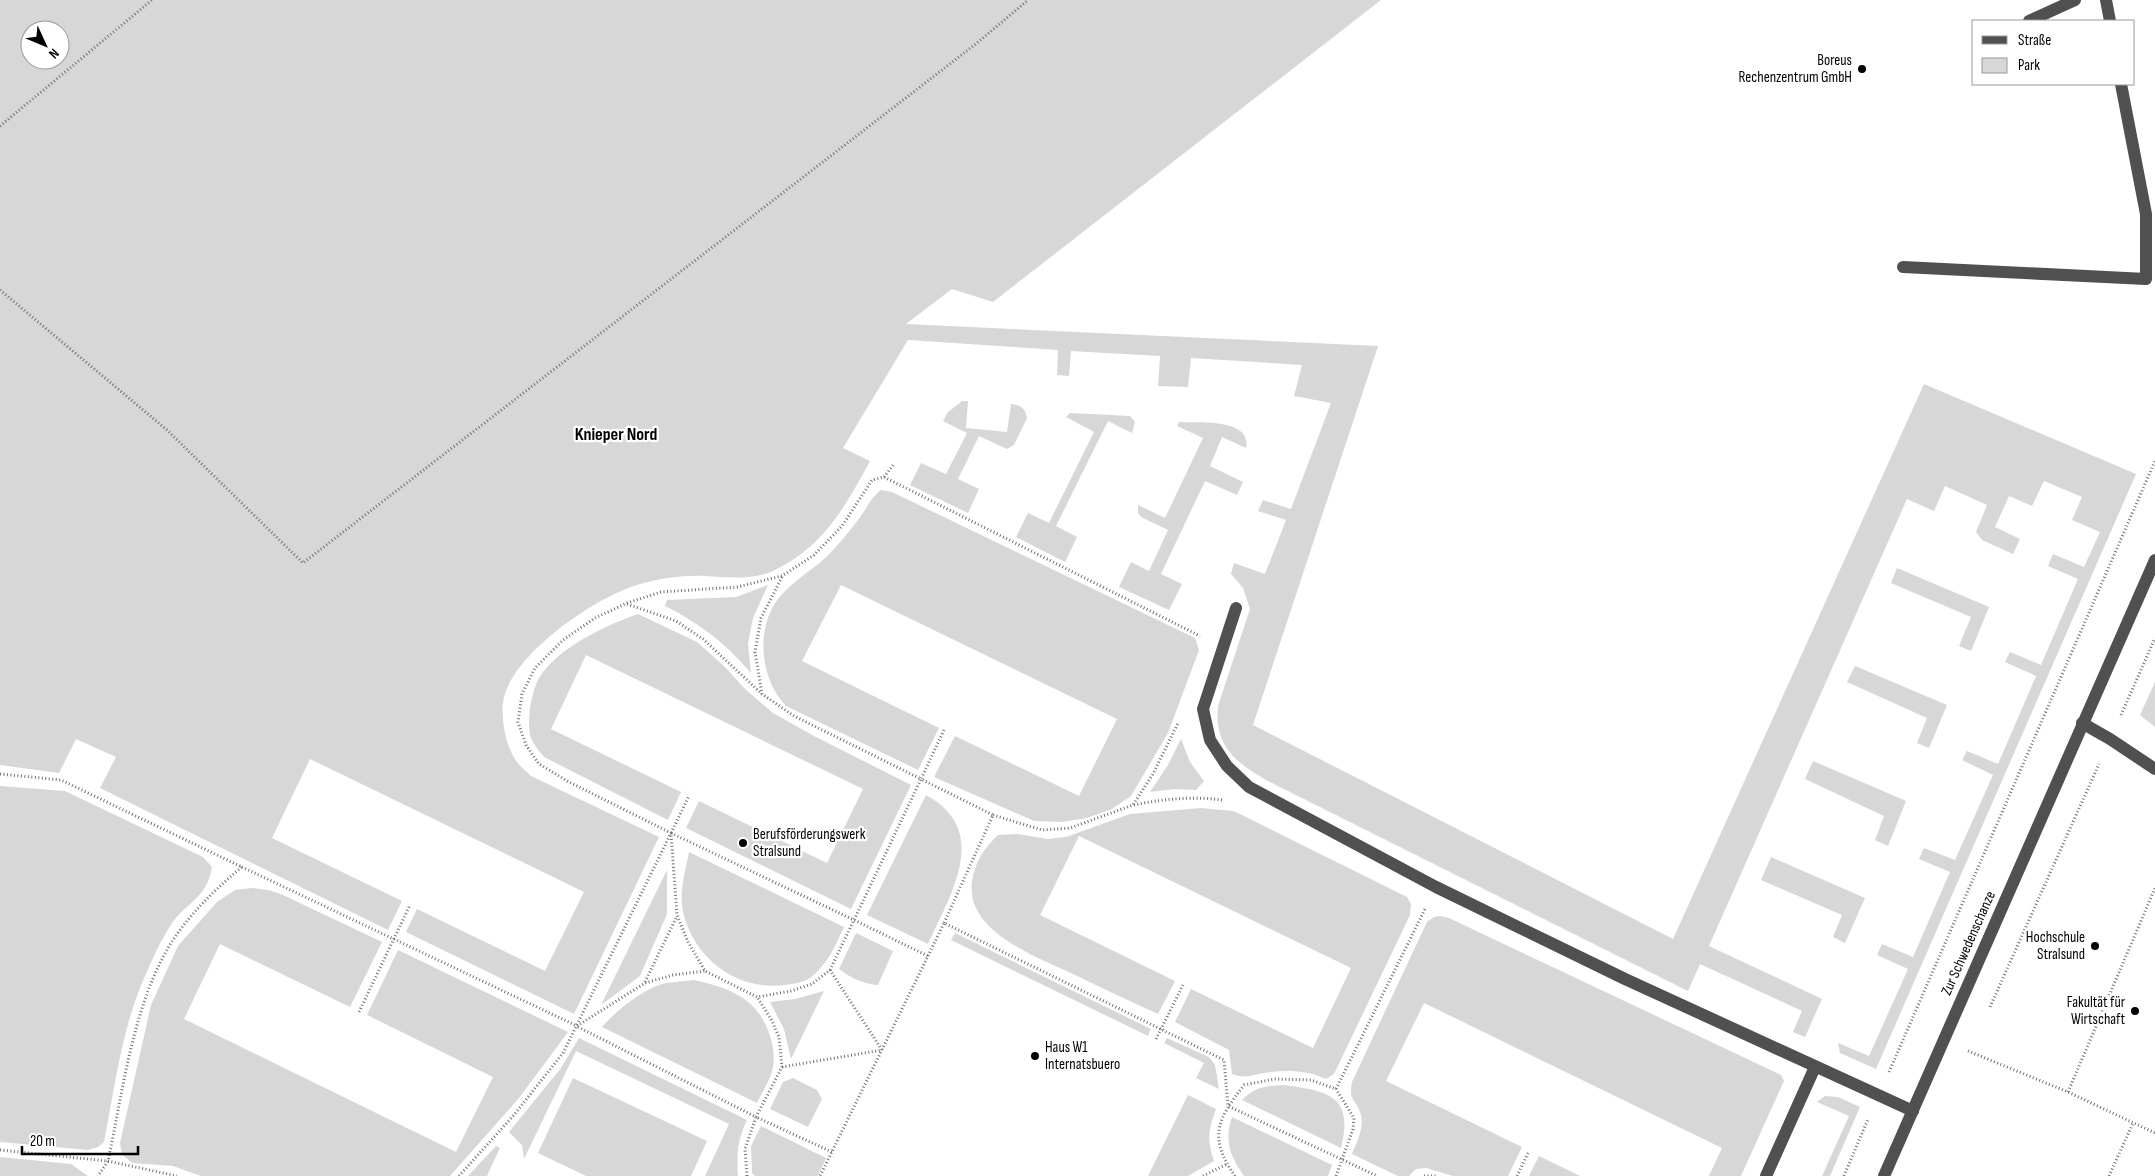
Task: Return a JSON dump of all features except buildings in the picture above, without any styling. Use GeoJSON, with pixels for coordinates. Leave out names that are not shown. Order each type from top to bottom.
{"type":"FeatureCollection","features":[{"type":"Feature","properties":{"kind":"street"},"geometry":{"type":"LineString","coordinates":[[2031,20],[2076,0]]}},
{"type":"Feature","properties":{"kind":"street"},"geometry":{"type":"LineString","coordinates":[[2106,0],[2110,20]]}},
{"type":"Feature","properties":{"kind":"street"},"geometry":{"type":"LineString","coordinates":[[1903,267],[2146,279],[2146,214],[2121,85]]}},
{"type":"Feature","properties":{"kind":"street","name":"Zur Schwedenschanze"},"geometry":{"type":"LineString","coordinates":[[1884,1176],[2155,560]]}},
{"type":"Feature","properties":{"kind":"street"},"geometry":{"type":"LineString","coordinates":[[1236,608],[1202,709],[1210,740],[1227,766],[1249,787],[1444,891],[1625,979],[1913,1111]]}},
{"type":"Feature","properties":{"kind":"street"},"geometry":{"type":"LineString","coordinates":[[2082,723],[2155,769]]}},
{"type":"Feature","properties":{"kind":"street"},"geometry":{"type":"LineString","coordinates":[[1766,1176],[1815,1067]]}},
{"type":"Feature","properties":{"kind":"path"},"geometry":{"type":"LineString","coordinates":[[0,126],[152,0]]}},
{"type":"Feature","properties":{"kind":"path"},"geometry":{"type":"LineString","coordinates":[[0,290],[167,430],[303,562],[969,49],[1028,0]]}},
{"type":"Feature","properties":{"kind":"path"},"geometry":{"type":"LineString","coordinates":[[1844,1176],[2155,461]]}},
{"type":"Feature","properties":{"kind":"path"},"geometry":{"type":"LineString","coordinates":[[894,464],[884,477],[872,480],[842,526],[814,555],[782,576],[737,587],[661,592],[626,604],[595,618],[563,640],[535,668],[522,694],[518,722],[526,745],[539,764],[569,782],[928,956]]}},
{"type":"Feature","properties":{"kind":"path"},"geometry":{"type":"LineString","coordinates":[[884,477],[1202,637],[1204,641]]}},
{"type":"Feature","properties":{"kind":"path"},"geometry":{"type":"LineString","coordinates":[[762,694],[755,652],[761,618],[782,576]]}},
{"type":"Feature","properties":{"kind":"path"},"geometry":{"type":"LineString","coordinates":[[626,604],[676,622],[703,638],[762,694],[794,716],[993,814],[1042,830],[1070,828],[1133,805],[1154,800],[1224,801]]}},
{"type":"Feature","properties":{"kind":"path"},"geometry":{"type":"LineString","coordinates":[[1986,1016],[2155,638]]}},
{"type":"Feature","properties":{"kind":"path"},"geometry":{"type":"LineString","coordinates":[[1133,805],[1153,774],[1178,720]]}},
{"type":"Feature","properties":{"kind":"path"},"geometry":{"type":"LineString","coordinates":[[757,997],[791,991],[812,984],[830,970],[944,730]]}},
{"type":"Feature","properties":{"kind":"path"},"geometry":{"type":"LineString","coordinates":[[0,774],[61,780],[577,1026],[756,1117],[832,1152]]}},
{"type":"Feature","properties":{"kind":"path"},"geometry":{"type":"LineString","coordinates":[[459,1176],[563,1053],[689,796]]}},
{"type":"Feature","properties":{"kind":"path"},"geometry":{"type":"LineString","coordinates":[[820,1176],[944,923],[993,814]]}},
{"type":"Feature","properties":{"kind":"path"},"geometry":{"type":"LineString","coordinates":[[671,833],[677,915],[688,942],[706,971],[757,997],[779,1036],[782,1067],[756,1117],[745,1149],[747,1176]]}},
{"type":"Feature","properties":{"kind":"path"},"geometry":{"type":"LineString","coordinates":[[98,1176],[108,1161],[143,1004],[158,967],[180,930],[209,895],[242,867]]}},
{"type":"Feature","properties":{"kind":"path"},"geometry":{"type":"LineString","coordinates":[[2068,1092],[2155,888]]}},
{"type":"Feature","properties":{"kind":"path"},"geometry":{"type":"LineString","coordinates":[[1336,1089],[1428,902]]}},
{"type":"Feature","properties":{"kind":"path"},"geometry":{"type":"LineString","coordinates":[[359,1012],[410,905]]}},
{"type":"Feature","properties":{"kind":"path"},"geometry":{"type":"LineString","coordinates":[[645,982],[677,915]]}},
{"type":"Feature","properties":{"kind":"path"},"geometry":{"type":"LineString","coordinates":[[944,923],[1224,1060],[1228,1106]]}},
{"type":"Feature","properties":{"kind":"path"},"geometry":{"type":"LineString","coordinates":[[830,970],[882,1050]]}},
{"type":"Feature","properties":{"kind":"path"},"geometry":{"type":"LineString","coordinates":[[577,1026],[645,982],[674,975],[706,971]]}},
{"type":"Feature","properties":{"kind":"path"},"geometry":{"type":"LineString","coordinates":[[1156,1039],[1182,984]]}},
{"type":"Feature","properties":{"kind":"path"},"geometry":{"type":"LineString","coordinates":[[1967,1061],[1974,1043]]}},
{"type":"Feature","properties":{"kind":"path"},"geometry":{"type":"LineString","coordinates":[[782,1067],[882,1050]]}},
{"type":"Feature","properties":{"kind":"path"},"geometry":{"type":"LineString","coordinates":[[1970,1052],[2068,1092],[2155,1133]]}},
{"type":"Feature","properties":{"kind":"path"},"geometry":{"type":"LineString","coordinates":[[1235,1176],[1227,1164],[1218,1140],[1220,1123],[1228,1106],[1244,1085],[1275,1079],[1311,1080],[1336,1089],[1354,1118],[1353,1129],[1336,1176]]}},
{"type":"Feature","properties":{"kind":"path"},"geometry":{"type":"LineString","coordinates":[[1228,1106],[1377,1176]]}},
{"type":"Feature","properties":{"kind":"path"},"geometry":{"type":"LineString","coordinates":[[2110,1176],[2133,1123]]}},
{"type":"Feature","properties":{"kind":"path"},"geometry":{"type":"LineString","coordinates":[[0,1150],[108,1161],[177,1176]]}},
{"type":"Feature","properties":{"kind":"path"},"geometry":{"type":"LineString","coordinates":[[1518,1176],[1529,1151]]}},
{"type":"Feature","properties":{"kind":"path"},"geometry":{"type":"LineString","coordinates":[[1203,1176],[1227,1164]]}},
{"type":"Feature","properties":{"kind":"path"},"geometry":{"type":"LineString","coordinates":[[1424,1176],[1436,1176]]}},
{"type":"Feature","properties":{"kind":"green space"},"geometry":{"type":"Polygon","coordinates":[[[0,0],[1381,0],[993,302],[952,289],[906,324],[1378,346],[1253,725],[1673,939],[1924,384],[2136,474],[1876,1069],[1840,1053],[1838,1043],[1869,1056],[1908,969],[1877,955],[1882,944],[1913,957],[1950,872],[1919,859],[1924,848],[1955,860],[1993,775],[1962,760],[1967,751],[1998,764],[2036,676],[2005,662],[2010,652],[2041,665],[2078,579],[2048,566],[2053,554],[2084,567],[2100,532],[2072,520],[2082,497],[2044,481],[2032,506],[2009,496],[1995,527],[2020,539],[2013,554],[1982,540],[1976,532],[1987,505],[1945,486],[1934,511],[1907,499],[1709,946],[1822,999],[1805,1037],[1793,1032],[1802,1011],[1700,964],[1688,991],[1266,780],[1236,759],[1229,751],[1219,731],[1218,706],[1250,609],[1243,588],[1231,574],[1234,563],[1265,574],[1286,520],[1258,511],[1263,500],[1291,509],[1331,403],[1294,396],[1302,365],[1191,358],[1188,387],[1158,386],[1160,356],[1071,351],[1069,376],[1057,375],[1058,350],[908,340],[843,448],[870,461],[852,494],[832,524],[807,549],[775,570],[758,576],[740,578],[681,576],[651,581],[626,589],[583,612],[542,644],[525,661],[512,679],[504,697],[504,729],[511,753],[531,776],[659,837],[574,1014],[406,932],[417,909],[545,971],[584,892],[310,759],[272,838],[402,901],[388,930],[100,788],[116,757],[76,739],[59,773],[0,765],[0,0]]]}},
{"type":"Feature","properties":{"kind":"green space"},"geometry":{"type":"Polygon","coordinates":[[[962,401],[968,401],[966,428],[1007,432],[1011,404],[1022,408],[1027,418],[1014,445],[1007,449],[979,436],[958,479],[979,489],[968,513],[910,485],[921,463],[946,474],[967,433],[943,421],[948,412],[962,401]]]}},
{"type":"Feature","properties":{"kind":"green space"},"geometry":{"type":"Polygon","coordinates":[[[1070,413],[1130,416],[1135,422],[1132,433],[1108,421],[1056,526],[1077,537],[1065,562],[1016,537],[1028,513],[1049,523],[1094,432],[1066,417],[1070,413]]]}},
{"type":"Feature","properties":{"kind":"green space"},"geometry":{"type":"Polygon","coordinates":[[[1179,422],[1222,424],[1233,427],[1241,431],[1246,438],[1246,448],[1222,437],[1210,466],[1243,482],[1237,495],[1205,481],[1161,574],[1182,584],[1169,610],[1119,587],[1131,562],[1149,571],[1168,530],[1141,517],[1138,513],[1138,505],[1165,518],[1203,438],[1177,426],[1179,422]]]}},
{"type":"Feature","properties":{"kind":"green space"},"geometry":{"type":"Polygon","coordinates":[[[881,490],[892,492],[1195,638],[1199,650],[1168,733],[1131,796],[1112,809],[1087,818],[1062,822],[1034,821],[934,777],[955,736],[1079,796],[1117,719],[841,585],[802,661],[939,728],[918,770],[786,706],[777,694],[765,665],[764,633],[768,618],[775,603],[785,591],[834,549],[881,490]]]}},
{"type":"Feature","properties":{"kind":"green space"},"geometry":{"type":"Polygon","coordinates":[[[1897,568],[1989,607],[1971,651],[1959,646],[1971,617],[1891,583],[1897,568]]]}},
{"type":"Feature","properties":{"kind":"green space"},"geometry":{"type":"Polygon","coordinates":[[[768,585],[753,618],[748,643],[751,673],[712,635],[665,606],[667,600],[736,597],[768,585]]]}},
{"type":"Feature","properties":{"kind":"green space"},"geometry":{"type":"Polygon","coordinates":[[[638,614],[697,642],[724,666],[745,689],[773,713],[911,785],[851,909],[686,828],[699,801],[827,863],[863,789],[586,655],[551,729],[681,792],[668,820],[544,757],[537,748],[530,734],[530,708],[537,681],[547,667],[570,647],[583,639],[612,624],[638,614]]]}},
{"type":"Feature","properties":{"kind":"green space"},"geometry":{"type":"Polygon","coordinates":[[[1855,666],[1947,705],[1929,748],[1917,743],[1927,718],[1847,682],[1855,666]]]}},
{"type":"Feature","properties":{"kind":"green space"},"geometry":{"type":"Polygon","coordinates":[[[2155,682],[2155,727],[2140,715],[2155,682]]]}},
{"type":"Feature","properties":{"kind":"green space"},"geometry":{"type":"Polygon","coordinates":[[[1181,739],[1190,762],[1204,781],[1196,790],[1174,789],[1150,792],[1168,765],[1181,739]]]}},
{"type":"Feature","properties":{"kind":"green space"},"geometry":{"type":"Polygon","coordinates":[[[1813,761],[1906,801],[1888,846],[1875,840],[1884,816],[1805,779],[1813,761]]]}},
{"type":"Feature","properties":{"kind":"green space"},"geometry":{"type":"Polygon","coordinates":[[[0,786],[65,791],[203,857],[212,867],[205,887],[169,928],[145,976],[130,1016],[125,1036],[104,1142],[98,1147],[88,1150],[0,1142],[0,786]]]}},
{"type":"Feature","properties":{"kind":"green space"},"geometry":{"type":"Polygon","coordinates":[[[926,795],[946,810],[957,827],[961,845],[960,865],[954,885],[928,944],[867,915],[926,795]]]}},
{"type":"Feature","properties":{"kind":"green space"},"geometry":{"type":"Polygon","coordinates":[[[1201,808],[1233,811],[1240,814],[1407,897],[1411,904],[1410,915],[1334,1074],[1326,1079],[1312,1074],[1292,1071],[1237,1076],[1232,1074],[1229,1050],[1175,1022],[1191,989],[1313,1048],[1351,968],[1079,836],[1040,915],[1175,981],[1158,1014],[1022,950],[991,928],[979,914],[973,899],[973,874],[988,845],[998,835],[1018,834],[1048,839],[1066,837],[1130,814],[1201,808]]]}},
{"type":"Feature","properties":{"kind":"green space"},"geometry":{"type":"Polygon","coordinates":[[[689,852],[844,927],[822,967],[805,981],[768,986],[736,978],[722,970],[709,959],[690,932],[682,908],[683,884],[689,852]]]}},
{"type":"Feature","properties":{"kind":"green space"},"geometry":{"type":"Polygon","coordinates":[[[1771,857],[1865,898],[1845,943],[1833,937],[1842,915],[1761,880],[1771,857]]]}},
{"type":"Feature","properties":{"kind":"green space"},"geometry":{"type":"Polygon","coordinates":[[[667,870],[667,914],[640,976],[601,1005],[667,870]]]}},
{"type":"Feature","properties":{"kind":"green space"},"geometry":{"type":"Polygon","coordinates":[[[251,888],[281,894],[382,942],[350,1007],[220,944],[184,1019],[456,1152],[493,1077],[367,1015],[398,950],[568,1032],[519,1098],[450,1176],[201,1176],[173,1166],[132,1163],[122,1154],[120,1143],[151,1005],[178,946],[217,902],[235,890],[251,888]]]}},
{"type":"Feature","properties":{"kind":"green space"},"geometry":{"type":"Polygon","coordinates":[[[1434,917],[1449,918],[1781,1075],[1784,1081],[1741,1176],[1709,1176],[1722,1148],[1424,1003],[1386,1081],[1522,1147],[1508,1176],[1453,1176],[1426,1168],[1416,1169],[1409,1176],[1398,1176],[1352,1154],[1360,1135],[1362,1120],[1352,1097],[1352,1082],[1427,922],[1434,917]]]}},
{"type":"Feature","properties":{"kind":"green space"},"geometry":{"type":"Polygon","coordinates":[[[856,933],[893,951],[878,985],[857,980],[839,969],[856,933]]]}},
{"type":"Feature","properties":{"kind":"green space"},"geometry":{"type":"Polygon","coordinates":[[[955,933],[1151,1029],[1148,1036],[951,940],[955,933]]]}},
{"type":"Feature","properties":{"kind":"green space"},"geometry":{"type":"Polygon","coordinates":[[[694,980],[731,991],[741,997],[758,1012],[765,1023],[772,1043],[774,1063],[772,1072],[757,1103],[602,1027],[623,1007],[649,990],[666,983],[694,980]]]}},
{"type":"Feature","properties":{"kind":"green space"},"geometry":{"type":"Polygon","coordinates":[[[824,991],[791,1059],[784,1029],[770,1002],[795,999],[824,991]]]}},
{"type":"Feature","properties":{"kind":"green space"},"geometry":{"type":"Polygon","coordinates":[[[579,1038],[747,1120],[738,1147],[738,1176],[705,1176],[729,1124],[576,1051],[524,1159],[522,1145],[509,1132],[561,1068],[579,1038]]]}},
{"type":"Feature","properties":{"kind":"green space"},"geometry":{"type":"Polygon","coordinates":[[[1167,1038],[1209,1057],[1215,1065],[1219,1089],[1196,1078],[1204,1063],[1164,1043],[1167,1038]]]}},
{"type":"Feature","properties":{"kind":"green space"},"geometry":{"type":"Polygon","coordinates":[[[573,1078],[707,1141],[691,1176],[586,1176],[538,1153],[573,1078]]]}},
{"type":"Feature","properties":{"kind":"green space"},"geometry":{"type":"Polygon","coordinates":[[[793,1078],[817,1090],[822,1099],[808,1127],[770,1109],[783,1082],[793,1078]]]}},
{"type":"Feature","properties":{"kind":"green space"},"geometry":{"type":"Polygon","coordinates":[[[1284,1085],[1314,1090],[1334,1099],[1341,1107],[1344,1117],[1341,1148],[1242,1100],[1261,1088],[1284,1085]]]}},
{"type":"Feature","properties":{"kind":"green space"},"geometry":{"type":"Polygon","coordinates":[[[1188,1095],[1216,1109],[1209,1135],[1214,1161],[1188,1176],[1148,1176],[1188,1095]]]}},
{"type":"Feature","properties":{"kind":"green space"},"geometry":{"type":"Polygon","coordinates":[[[1825,1096],[1838,1097],[1860,1107],[1830,1176],[1822,1176],[1849,1116],[1817,1102],[1825,1096]]]}},
{"type":"Feature","properties":{"kind":"green space"},"geometry":{"type":"Polygon","coordinates":[[[1232,1117],[1332,1165],[1328,1176],[1244,1176],[1235,1162],[1230,1148],[1229,1134],[1232,1117]]]}},
{"type":"Feature","properties":{"kind":"green space"},"geometry":{"type":"Polygon","coordinates":[[[761,1126],[826,1158],[818,1176],[755,1176],[752,1173],[751,1146],[761,1126]]]}},
{"type":"Feature","properties":{"kind":"green space"},"geometry":{"type":"Polygon","coordinates":[[[496,1146],[500,1148],[487,1176],[468,1176],[496,1146]]]}},
{"type":"Feature","properties":{"kind":"green space"},"geometry":{"type":"Polygon","coordinates":[[[1539,1156],[1580,1176],[1529,1176],[1539,1156]]]}},
{"type":"Feature","properties":{"kind":"green space"},"geometry":{"type":"Polygon","coordinates":[[[0,1157],[71,1164],[88,1176],[0,1176],[0,1157]]]}},
{"type":"Feature","properties":{"kind":"place","name":"Boreus Rechenzentrum GmbH"},"geometry":{"type":"Point","coordinates":[1862,69]}},
{"type":"Feature","properties":{"kind":"place","name":"Berufsförderungswerk Stralsund"},"geometry":{"type":"Point","coordinates":[743,843]}},
{"type":"Feature","properties":{"kind":"place","name":"Hochschule Stralsund"},"geometry":{"type":"Point","coordinates":[2095,946]}},
{"type":"Feature","properties":{"kind":"place","name":"Fakultät für Wirtschaft"},"geometry":{"type":"Point","coordinates":[2135,1011]}},
{"type":"Feature","properties":{"kind":"place","name":"Haus W1 Internatsbuero"},"geometry":{"type":"Point","coordinates":[1035,1056]}},
{"type":"Feature","properties":{"kind":"district","name":"Knieper Nord"},"geometry":{"type":"Point","coordinates":[616,434]}}]}
